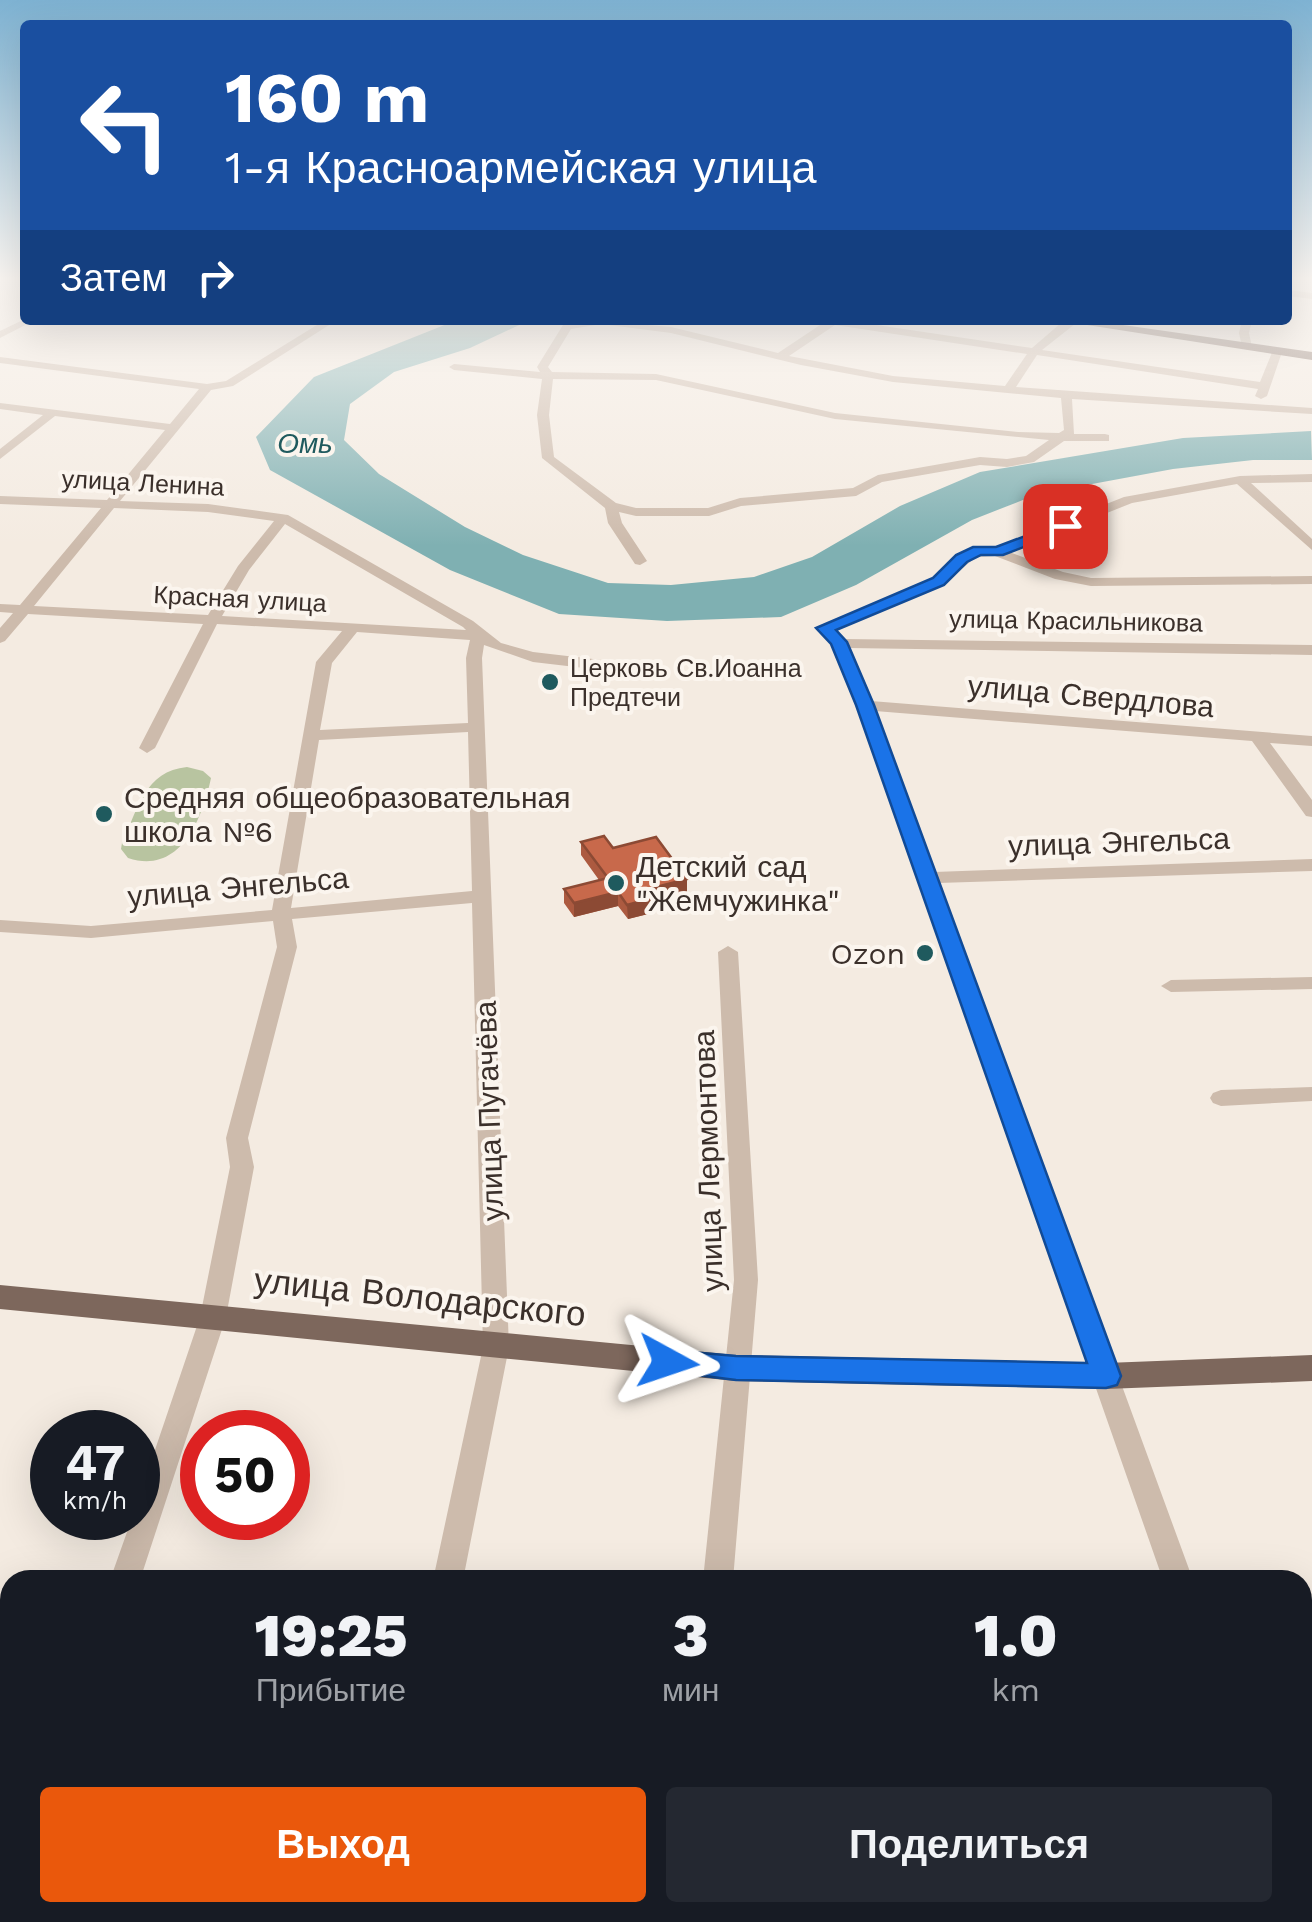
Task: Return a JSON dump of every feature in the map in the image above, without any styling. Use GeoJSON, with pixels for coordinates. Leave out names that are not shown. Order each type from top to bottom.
{"type":"FeatureCollection","features":[{"type":"Feature","properties":{"kind":"main road","name":"улица Володарского"},"geometry":{"type":"LineString","coordinates":[[0,1297],[736,1368],[1106,1376],[1312,1368]]}},
{"type":"Feature","properties":{"kind":"street"},"geometry":{"type":"LineString","coordinates":[[51,367],[207,387],[229,384],[257,367]]}},
{"type":"Feature","properties":{"kind":"street"},"geometry":{"type":"LineString","coordinates":[[454,367],[468,371],[656,376],[835,416],[994,433],[1105,438]]}},
{"type":"Feature","properties":{"kind":"street"},"geometry":{"type":"LineString","coordinates":[[542,367],[548,374],[543,415],[548,458],[611,506],[636,512],[710,512],[740,502],[856,492],[867,484],[980,460],[1007,463],[1030,459],[1070,431],[1066,395]]}},
{"type":"Feature","properties":{"kind":"street"},"geometry":{"type":"LineString","coordinates":[[829,367],[866,375],[1066,395],[1312,411]]}},
{"type":"Feature","properties":{"kind":"street"},"geometry":{"type":"LineString","coordinates":[[1012,390],[1010,384],[1024,367]]}},
{"type":"Feature","properties":{"kind":"street"},"geometry":{"type":"LineString","coordinates":[[1133,367],[1262,386]]}},
{"type":"Feature","properties":{"kind":"street"},"geometry":{"type":"LineString","coordinates":[[1261,408],[1262,386],[1270,367]]}},
{"type":"Feature","properties":{"kind":"street"},"geometry":{"type":"LineString","coordinates":[[0,638],[207,387]]}},
{"type":"Feature","properties":{"kind":"street"},"geometry":{"type":"LineString","coordinates":[[0,406],[174,428]]}},
{"type":"Feature","properties":{"kind":"street"},"geometry":{"type":"LineString","coordinates":[[0,454],[51,414]]}},
{"type":"Feature","properties":{"kind":"street"},"geometry":{"type":"LineString","coordinates":[[1174,1570],[865,705],[832,636],[938,581],[972,554],[997,552],[1129,500],[1240,480],[1312,478]]}},
{"type":"Feature","properties":{"kind":"street"},"geometry":{"type":"LineString","coordinates":[[1240,480],[1312,546]]}},
{"type":"Feature","properties":{"kind":"street","name":"улица Ленина"},"geometry":{"type":"LineString","coordinates":[[0,500],[254,511],[283,518]]}},
{"type":"Feature","properties":{"kind":"street"},"geometry":{"type":"LineString","coordinates":[[611,506],[615,523],[640,561]]}},
{"type":"Feature","properties":{"kind":"street"},"geometry":{"type":"LineString","coordinates":[[147,748],[213,620],[270,531],[283,518],[468,624],[478,637],[497,649],[610,666]]}},
{"type":"Feature","properties":{"kind":"street"},"geometry":{"type":"LineString","coordinates":[[997,552],[1060,576],[1091,582],[1312,580]]}},
{"type":"Feature","properties":{"kind":"street","name":"Красная улица"},"geometry":{"type":"LineString","coordinates":[[0,608],[478,637]]}},
{"type":"Feature","properties":{"kind":"street"},"geometry":{"type":"LineString","coordinates":[[128,1570],[213,1317],[242,1167],[237,1138],[287,946],[281,912],[324,662],[352,627]]}},
{"type":"Feature","properties":{"kind":"street","name":"улица Красильникова"},"geometry":{"type":"LineString","coordinates":[[832,636],[1312,650]]}},
{"type":"Feature","properties":{"kind":"street","name":"улица Пугачёва"},"geometry":{"type":"LineString","coordinates":[[450,1570],[496,1346],[474,658],[478,637]]}},
{"type":"Feature","properties":{"kind":"street","name":"улица Свердлова"},"geometry":{"type":"LineString","coordinates":[[865,705],[1312,741]]}},
{"type":"Feature","properties":{"kind":"street"},"geometry":{"type":"LineString","coordinates":[[310,736],[477,727]]}},
{"type":"Feature","properties":{"kind":"street"},"geometry":{"type":"LineString","coordinates":[[1257,736],[1312,812]]}},
{"type":"Feature","properties":{"kind":"street","name":"улица Энгельса"},"geometry":{"type":"LineString","coordinates":[[928,878],[1312,866]]}},
{"type":"Feature","properties":{"kind":"street","name":"улица Энгельса"},"geometry":{"type":"LineString","coordinates":[[0,926],[91,932],[481,896]]}},
{"type":"Feature","properties":{"kind":"street","name":"улица Лермонтова"},"geometry":{"type":"LineString","coordinates":[[719,1570],[746,1280],[728,952]]}},
{"type":"Feature","properties":{"kind":"street"},"geometry":{"type":"LineString","coordinates":[[1171,986],[1312,982]]}},
{"type":"Feature","properties":{"kind":"street"},"geometry":{"type":"LineString","coordinates":[[1221,1098],[1312,1094]]}},
{"type":"Feature","properties":{"kind":"green space"},"geometry":{"type":"Polygon","coordinates":[[[187,767],[203,771],[211,778],[202,811],[186,840],[162,859],[128,858],[121,849],[122,843],[145,794],[161,776],[187,767]]]}},
{"type":"Feature","properties":{"kind":"water","name":"Омь"},"geometry":{"type":"Polygon","coordinates":[[[340,367],[411,367],[394,372],[350,404],[344,440],[379,474],[465,527],[523,555],[608,583],[671,585],[754,577],[812,557],[900,506],[980,472],[1183,438],[1311,431],[1312,460],[1253,460],[1173,469],[1038,494],[972,520],[856,585],[781,617],[667,621],[559,614],[450,570],[270,470],[256,437],[314,377],[340,367]]]}},
{"type":"Feature","properties":{"kind":"building"},"geometry":{"type":"Polygon","coordinates":[[[604,836],[613,848],[656,837],[687,879],[645,890],[652,898],[627,905],[618,892],[574,903],[564,889],[608,878],[581,842],[604,836]]]}},
{"type":"Feature","properties":{"kind":"place","name":"Церковь Св.Иоанна Предтечи"},"geometry":{"type":"Point","coordinates":[550,682]}},
{"type":"Feature","properties":{"kind":"place","name":"Средняя общеобразовательная школа №6"},"geometry":{"type":"Point","coordinates":[104,814]}},
{"type":"Feature","properties":{"kind":"place","name":"Детский сад \"Жемчужинка\""},"geometry":{"type":"Point","coordinates":[616,883]}},
{"type":"Feature","properties":{"kind":"place","name":"Ozon"},"geometry":{"type":"Point","coordinates":[925,953]}},
{"type":"Feature","properties":{"kind":"route"},"geometry":{"type":"LineString","coordinates":[[668,1362],[736,1368],[1106,1376],[865,705],[839,642],[825,628],[926,588],[961,559],[979,550],[997,552],[1065,526]]}}]}
